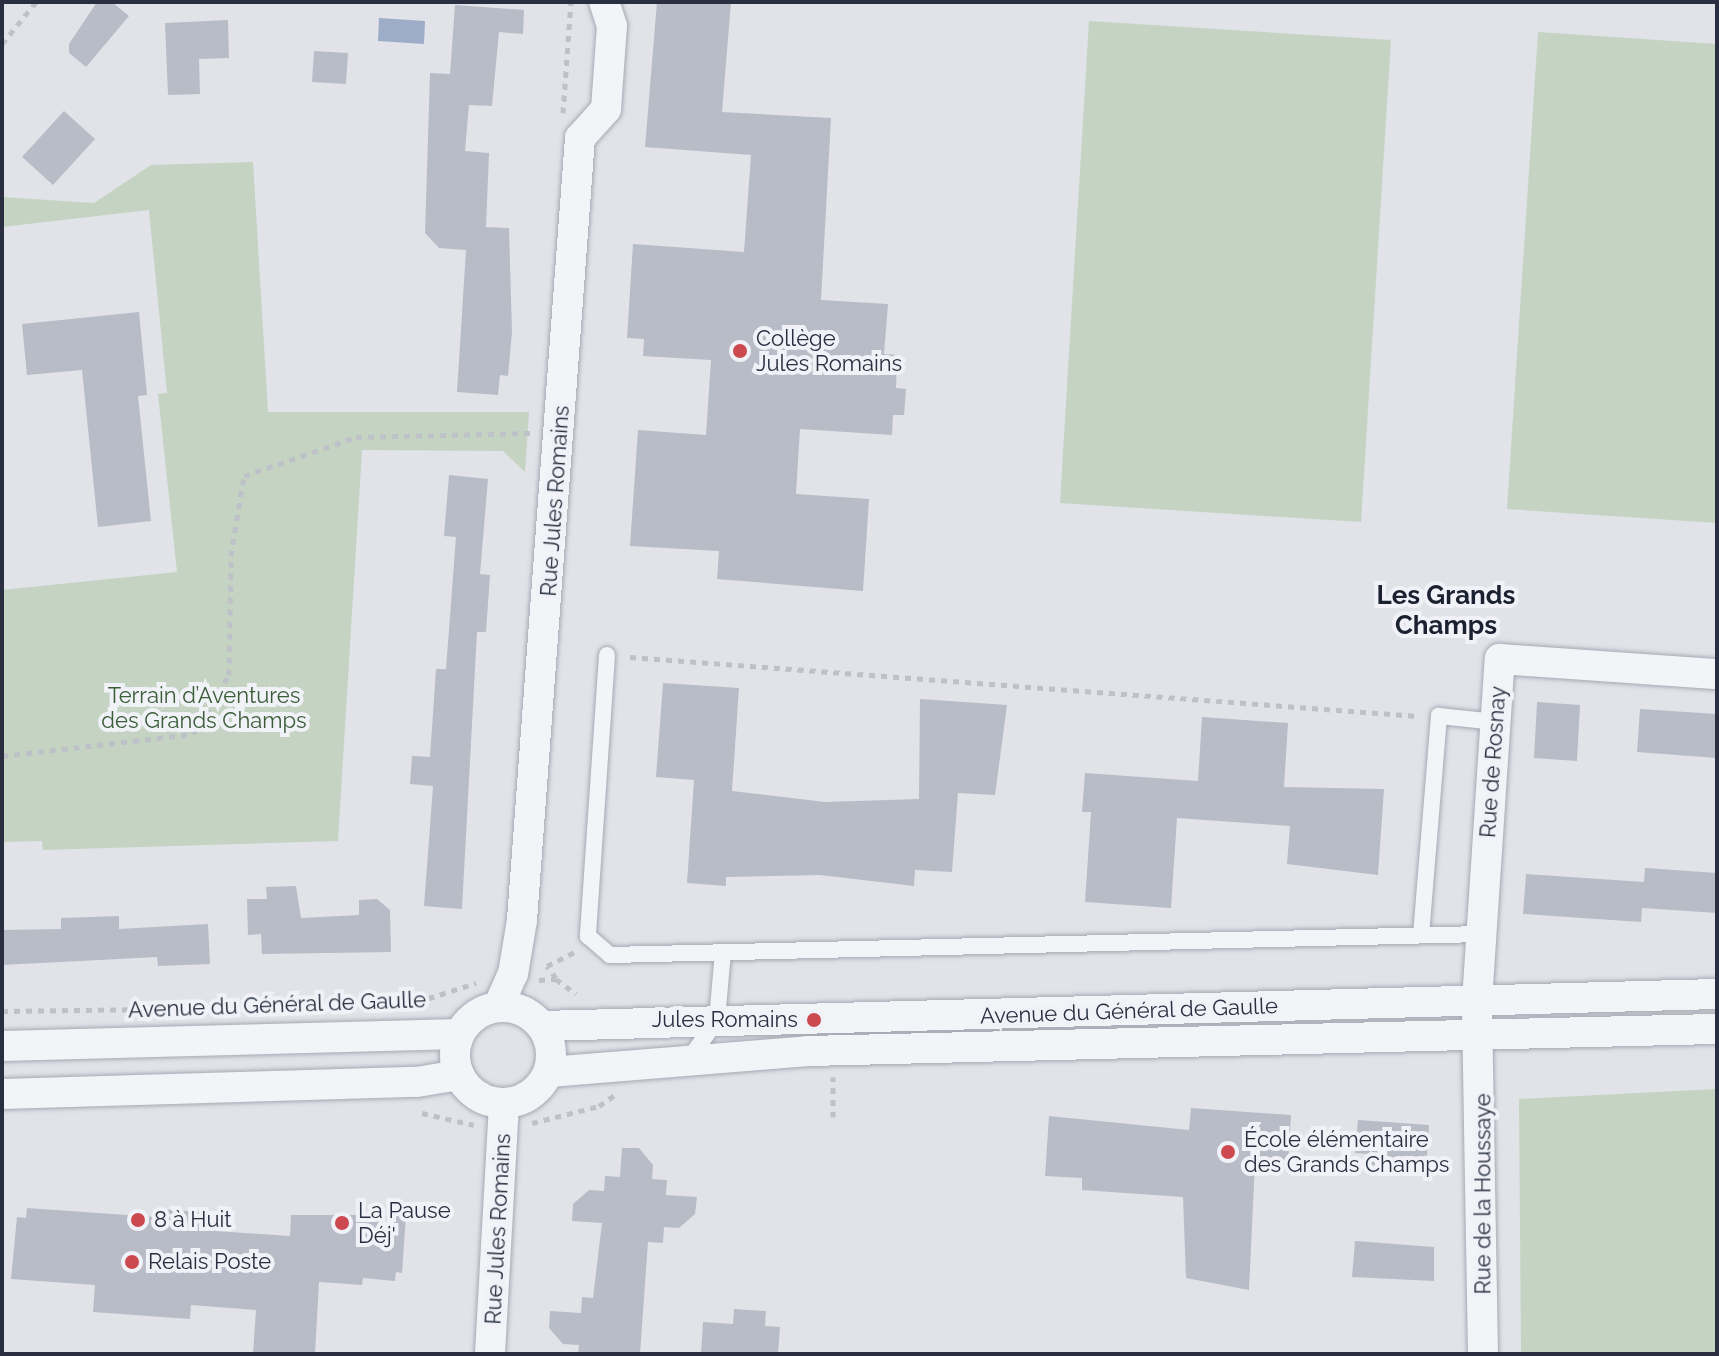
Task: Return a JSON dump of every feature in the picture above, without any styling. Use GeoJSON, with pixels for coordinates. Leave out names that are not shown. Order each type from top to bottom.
{"type":"FeatureCollection","features":[{"type":"Feature","properties":{"kind":"street","name":"Rue Jules Romains"},"geometry":{"type":"LineString","coordinates":[[498,1007],[513,974],[544,660],[580,138],[606,109],[612,26],[604,2]]}},
{"type":"Feature","properties":{"kind":"street","name":"Rue de Rosnay"},"geometry":{"type":"LineString","coordinates":[[1478,1035],[1477,1001],[1500,659],[1717,674]]}},
{"type":"Feature","properties":{"kind":"street","name":"Avenue du Général de Gaulle"},"geometry":{"type":"LineString","coordinates":[[542,1026],[1717,994]]}},
{"type":"Feature","properties":{"kind":"street"},"geometry":{"type":"LineString","coordinates":[[498,1007],[522,1011],[542,1026],[551,1048],[549,1072],[531,1095],[504,1104],[472,1093],[459,1075],[460,1034],[476,1016],[498,1007]]}},
{"type":"Feature","properties":{"kind":"street","name":"Avenue du Général de Gaulle"},"geometry":{"type":"LineString","coordinates":[[549,1072],[680,1065],[808,1051],[1717,1029]]}},
{"type":"Feature","properties":{"kind":"street","name":"Avenue du Général de Gaulle"},"geometry":{"type":"LineString","coordinates":[[2,1046],[460,1034]]}},
{"type":"Feature","properties":{"kind":"street","name":"Rue de la Houssaye"},"geometry":{"type":"LineString","coordinates":[[1478,1035],[1483,1354]]}},
{"type":"Feature","properties":{"kind":"street"},"geometry":{"type":"LineString","coordinates":[[2,1094],[407,1083],[459,1075]]}},
{"type":"Feature","properties":{"kind":"street","name":"Rue Jules Romains"},"geometry":{"type":"LineString","coordinates":[[490,1354],[504,1104]]}},
{"type":"Feature","properties":{"kind":"lane"},"geometry":{"type":"LineString","coordinates":[[607,655],[592,944],[618,956],[1481,934]]}},
{"type":"Feature","properties":{"kind":"lane"},"geometry":{"type":"LineString","coordinates":[[1421,935],[1439,716],[1495,722]]}},
{"type":"Feature","properties":{"kind":"lane"},"geometry":{"type":"LineString","coordinates":[[680,1065],[698,1054],[717,1020],[723,952]]}},
{"type":"Feature","properties":{"kind":"path"},"geometry":{"type":"LineString","coordinates":[[2,44],[36,2]]}},
{"type":"Feature","properties":{"kind":"path"},"geometry":{"type":"LineString","coordinates":[[2,756],[193,734],[229,675],[231,556],[244,476],[356,437],[543,433]]}},
{"type":"Feature","properties":{"kind":"path"},"geometry":{"type":"LineString","coordinates":[[607,655],[1317,713],[1439,716]]}},
{"type":"Feature","properties":{"kind":"path"},"geometry":{"type":"LineString","coordinates":[[556,979],[547,966],[592,944]]}},
{"type":"Feature","properties":{"kind":"path","name":"Avenue du Général de Gaulle"},"geometry":{"type":"LineString","coordinates":[[412,1003],[440,999],[476,983],[492,967],[513,974],[556,979],[591,1000]]}},
{"type":"Feature","properties":{"kind":"path","name":"Avenue du Général de Gaulle"},"geometry":{"type":"LineString","coordinates":[[2,1011],[161,1008]]}},
{"type":"Feature","properties":{"kind":"path"},"geometry":{"type":"LineString","coordinates":[[833,1117],[834,1064]]}},
{"type":"Feature","properties":{"kind":"green space"},"geometry":{"type":"Polygon","coordinates":[[[1089,21],[1391,40],[1361,522],[1060,503],[1089,21]]]}},
{"type":"Feature","properties":{"kind":"green space"},"geometry":{"type":"Polygon","coordinates":[[[1538,32],[1717,44],[1717,523],[1507,509],[1538,32]]]}},
{"type":"Feature","properties":{"kind":"green space","name":"Terrain d’Aventures des Grands Champs"},"geometry":{"type":"Polygon","coordinates":[[[253,162],[268,412],[529,412],[525,472],[503,451],[362,450],[338,841],[43,850],[42,841],[2,842],[2,590],[177,572],[158,394],[167,393],[149,210],[2,227],[2,197],[94,203],[151,165],[253,162]]]}},
{"type":"Feature","properties":{"kind":"green space"},"geometry":{"type":"Polygon","coordinates":[[[1717,1089],[1717,1354],[1521,1354],[1519,1099],[1717,1089]]]}},
{"type":"Feature","properties":{"kind":"water"},"geometry":{"type":"Polygon","coordinates":[[[379,18],[425,21],[424,44],[378,41],[379,18]]]}},
{"type":"Feature","properties":{"kind":"building"},"geometry":{"type":"Polygon","coordinates":[[[97,2],[112,2],[129,16],[86,67],[69,53],[69,44],[97,2]]]}},
{"type":"Feature","properties":{"kind":"building","name":"Collège Jules Romains"},"geometry":{"type":"Polygon","coordinates":[[[657,2],[731,2],[722,112],[831,118],[821,300],[888,304],[884,354],[897,355],[896,388],[906,389],[904,415],[893,415],[892,435],[800,429],[796,494],[869,499],[863,591],[717,579],[719,551],[630,546],[638,430],[706,435],[711,360],[643,356],[644,339],[627,338],[633,244],[744,252],[751,155],[645,147],[657,2]]]}},
{"type":"Feature","properties":{"kind":"building"},"geometry":{"type":"Polygon","coordinates":[[[455,5],[524,10],[523,34],[499,32],[492,106],[469,105],[465,151],[489,153],[486,227],[509,228],[512,332],[508,376],[500,375],[498,395],[457,392],[466,250],[439,248],[425,233],[430,73],[450,74],[455,5]]]}},
{"type":"Feature","properties":{"kind":"building"},"geometry":{"type":"Polygon","coordinates":[[[228,20],[229,58],[199,59],[200,94],[168,95],[165,23],[228,20]]]}},
{"type":"Feature","properties":{"kind":"building"},"geometry":{"type":"Polygon","coordinates":[[[314,51],[348,53],[346,84],[312,82],[314,51]]]}},
{"type":"Feature","properties":{"kind":"building"},"geometry":{"type":"Polygon","coordinates":[[[64,111],[95,139],[53,185],[22,157],[64,111]]]}},
{"type":"Feature","properties":{"kind":"building"},"geometry":{"type":"Polygon","coordinates":[[[139,312],[147,395],[138,396],[151,521],[98,527],[82,370],[27,375],[22,324],[139,312]]]}},
{"type":"Feature","properties":{"kind":"building"},"geometry":{"type":"Polygon","coordinates":[[[449,475],[488,479],[480,574],[490,575],[486,632],[477,632],[462,909],[424,906],[433,786],[410,784],[412,756],[430,757],[436,669],[446,669],[456,537],[444,536],[449,475]]]}},
{"type":"Feature","properties":{"kind":"building"},"geometry":{"type":"Polygon","coordinates":[[[663,683],[739,688],[732,791],[825,802],[919,799],[920,699],[1007,705],[995,795],[958,793],[952,872],[915,870],[914,886],[820,875],[726,877],[726,886],[687,883],[694,780],[656,777],[663,683]]]}},
{"type":"Feature","properties":{"kind":"building"},"geometry":{"type":"Polygon","coordinates":[[[1537,702],[1580,705],[1577,761],[1534,758],[1537,702]]]}},
{"type":"Feature","properties":{"kind":"building"},"geometry":{"type":"Polygon","coordinates":[[[1640,709],[1717,714],[1717,758],[1637,752],[1640,709]]]}},
{"type":"Feature","properties":{"kind":"building"},"geometry":{"type":"Polygon","coordinates":[[[1202,717],[1288,723],[1284,787],[1384,789],[1378,875],[1287,864],[1290,826],[1177,818],[1171,908],[1085,902],[1091,812],[1082,812],[1085,773],[1198,781],[1202,717]]]}},
{"type":"Feature","properties":{"kind":"building"},"geometry":{"type":"Polygon","coordinates":[[[1645,868],[1717,873],[1717,913],[1642,908],[1641,922],[1523,914],[1526,874],[1644,882],[1645,868]]]}},
{"type":"Feature","properties":{"kind":"building"},"geometry":{"type":"Polygon","coordinates":[[[296,886],[301,918],[359,915],[359,900],[377,899],[390,910],[391,952],[262,954],[261,934],[248,935],[247,899],[267,899],[266,887],[296,886]]]}},
{"type":"Feature","properties":{"kind":"building"},"geometry":{"type":"Polygon","coordinates":[[[119,916],[119,929],[208,924],[210,964],[158,966],[157,957],[2,965],[2,930],[61,929],[61,918],[119,916]]]}},
{"type":"Feature","properties":{"kind":"building"},"geometry":{"type":"Polygon","coordinates":[[[1191,1108],[1291,1115],[1288,1164],[1255,1163],[1249,1290],[1186,1278],[1183,1197],[1082,1190],[1082,1178],[1045,1176],[1049,1116],[1189,1130],[1191,1108]]]}},
{"type":"Feature","properties":{"kind":"building"},"geometry":{"type":"Polygon","coordinates":[[[1358,1120],[1429,1125],[1426,1169],[1369,1165],[1370,1154],[1355,1153],[1358,1120]]]}},
{"type":"Feature","properties":{"kind":"building"},"geometry":{"type":"Polygon","coordinates":[[[622,1148],[639,1148],[653,1165],[652,1179],[667,1180],[666,1195],[697,1197],[695,1214],[679,1228],[664,1227],[663,1243],[648,1242],[640,1354],[578,1354],[579,1345],[563,1344],[549,1328],[550,1311],[581,1313],[582,1297],[593,1298],[602,1223],[572,1221],[573,1204],[589,1190],[604,1191],[605,1176],[620,1177],[622,1148]]]}},
{"type":"Feature","properties":{"kind":"building"},"geometry":{"type":"Polygon","coordinates":[[[27,1208],[155,1217],[155,1209],[216,1213],[215,1231],[290,1236],[291,1215],[406,1215],[402,1273],[396,1272],[395,1281],[363,1278],[362,1285],[319,1282],[315,1354],[253,1354],[256,1310],[191,1305],[190,1319],[93,1312],[95,1285],[11,1279],[17,1217],[26,1218],[27,1208]]]}},
{"type":"Feature","properties":{"kind":"building"},"geometry":{"type":"Polygon","coordinates":[[[1355,1241],[1434,1247],[1434,1281],[1352,1277],[1355,1241]]]}},
{"type":"Feature","properties":{"kind":"building"},"geometry":{"type":"Polygon","coordinates":[[[734,1309],[766,1311],[765,1326],[780,1327],[778,1354],[701,1354],[703,1322],[733,1324],[734,1309]]]}},
{"type":"Feature","properties":{"kind":"place","name":"Collège Jules Romains"},"geometry":{"type":"Point","coordinates":[740,351]}},
{"type":"Feature","properties":{"kind":"place","name":"Jules Romains"},"geometry":{"type":"Point","coordinates":[814,1020]}},
{"type":"Feature","properties":{"kind":"place","name":"École élémentaire des Grands Champs"},"geometry":{"type":"Point","coordinates":[1228,1152]}},
{"type":"Feature","properties":{"kind":"place","name":"8 à Huit"},"geometry":{"type":"Point","coordinates":[138,1220]}},
{"type":"Feature","properties":{"kind":"place","name":"La Pause Déj'"},"geometry":{"type":"Point","coordinates":[342,1223]}},
{"type":"Feature","properties":{"kind":"place","name":"Relais Poste"},"geometry":{"type":"Point","coordinates":[132,1262]}},
{"type":"Feature","properties":{"kind":"district","name":"Les Grands Champs"},"geometry":{"type":"Point","coordinates":[1446,611]}}]}
